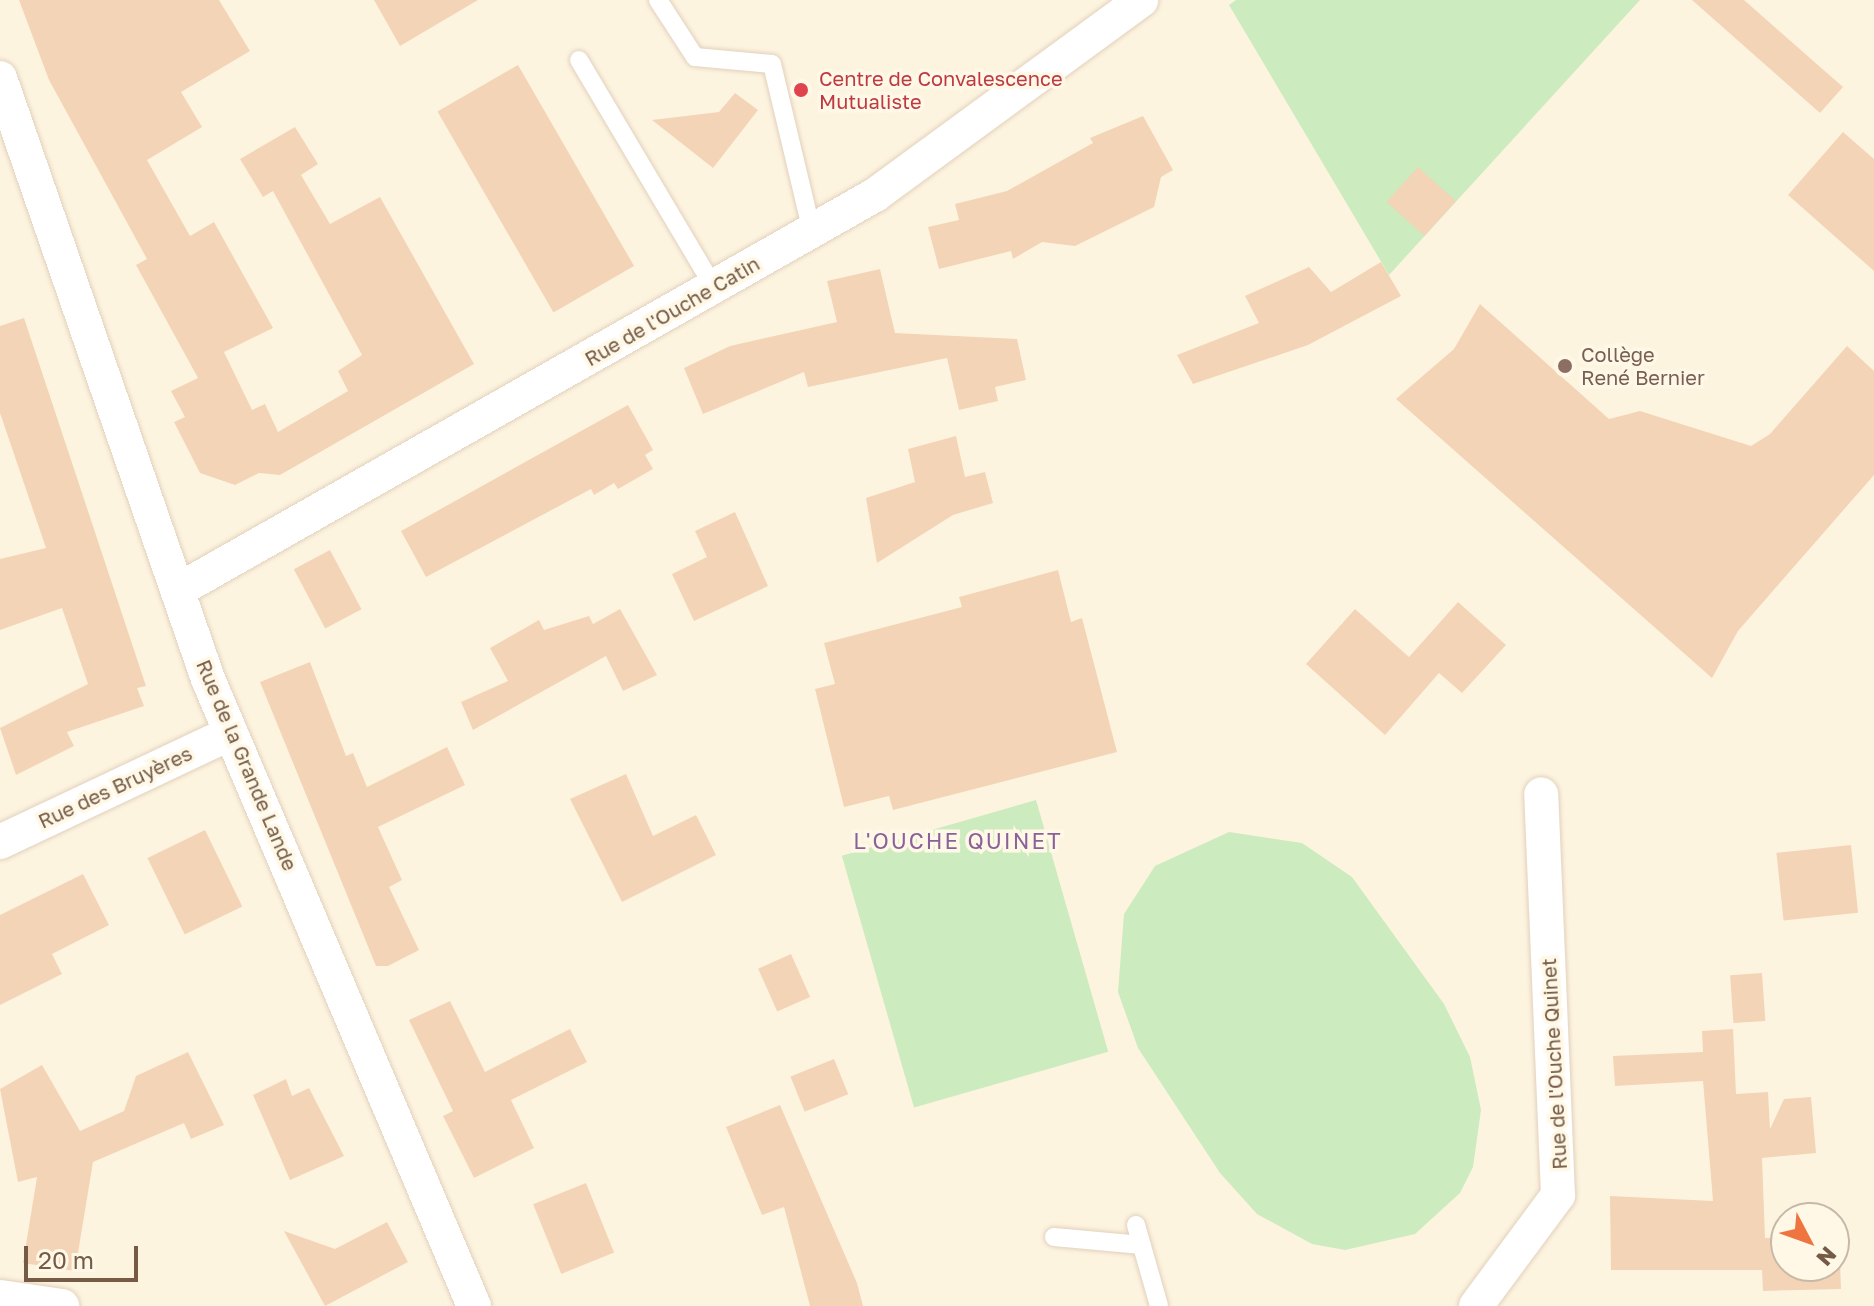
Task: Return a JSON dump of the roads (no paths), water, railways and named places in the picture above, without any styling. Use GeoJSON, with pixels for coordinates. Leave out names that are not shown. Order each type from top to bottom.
{"type":"FeatureCollection","features":[{"type":"Feature","properties":{"kind":"street","name":"Rue de l'Ouche Catin"},"geometry":{"type":"LineString","coordinates":[[182,588],[875,195],[1141,0]]}},
{"type":"Feature","properties":{"kind":"street","name":"Rue de la Grande Lande"},"geometry":{"type":"LineString","coordinates":[[0,78],[231,733],[474,1306]]}},
{"type":"Feature","properties":{"kind":"street","name":"Rue des Bruyères"},"geometry":{"type":"LineString","coordinates":[[0,842],[231,733]]}},
{"type":"Feature","properties":{"kind":"street","name":"Rue de l'Ouche Quinet"},"geometry":{"type":"LineString","coordinates":[[1476,1306],[1541,1225],[1560,1183],[1541,794]]}},
{"type":"Feature","properties":{"kind":"street"},"geometry":{"type":"LineString","coordinates":[[0,1297],[62,1306]]}},
{"type":"Feature","properties":{"kind":"lane"},"geometry":{"type":"LineString","coordinates":[[658,0],[695,57],[772,64],[812,232]]}},
{"type":"Feature","properties":{"kind":"lane"},"geometry":{"type":"LineString","coordinates":[[579,60],[714,287]]}},
{"type":"Feature","properties":{"kind":"lane"},"geometry":{"type":"LineString","coordinates":[[1136,1225],[1159,1306]]}},
{"type":"Feature","properties":{"kind":"lane"},"geometry":{"type":"LineString","coordinates":[[1054,1237],[1142,1245]]}},
{"type":"Feature","properties":{"kind":"place","name":"Centre de Convalescence Mutualiste"},"geometry":{"type":"Point","coordinates":[801,90]}},
{"type":"Feature","properties":{"kind":"place","name":"Collège René Bernier"},"geometry":{"type":"Point","coordinates":[1565,366]}},
{"type":"Feature","properties":{"kind":"district","name":"L'OUCHE QUINET"},"geometry":{"type":"Point","coordinates":[958,841]}}]}
